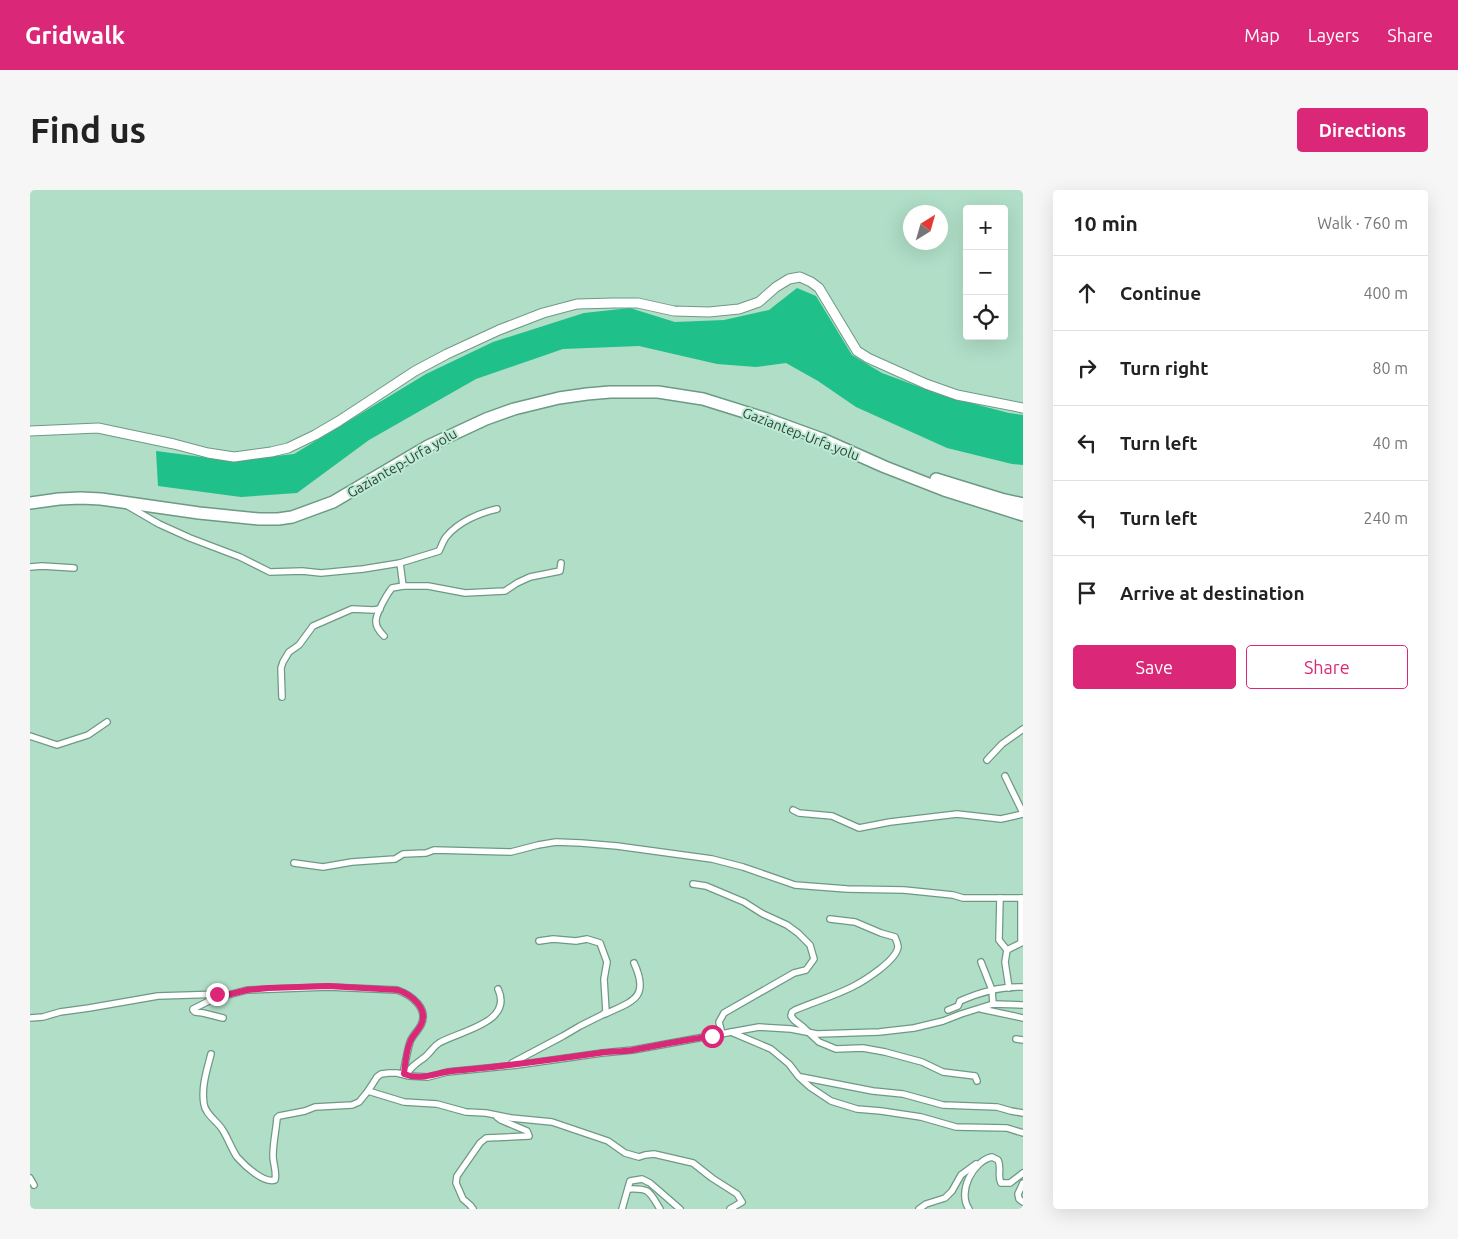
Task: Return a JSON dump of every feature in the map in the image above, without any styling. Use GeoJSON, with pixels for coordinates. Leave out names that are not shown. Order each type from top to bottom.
{"type":"FeatureCollection","features":[{"type":"Feature","properties":{"kind":"highway","name":"Gaziantep-Urfa yolu"},"geometry":{"type":"LineString","coordinates":[[30,495],[81,490],[259,511],[291,509],[330,495],[424,439],[512,401],[558,390],[585,386],[659,384],[705,391],[760,409],[825,432],[946,483],[1023,504]]}},
{"type":"Feature","properties":{"kind":"highway","name":"Gaziantep-Urfa yolu"},"geometry":{"type":"LineString","coordinates":[[30,503],[81,498],[259,519],[292,517],[334,502],[428,446],[478,422],[514,409],[559,398],[587,394],[658,392],[703,399],[767,419],[822,439],[885,467],[944,490],[1023,515]]}},
{"type":"Feature","properties":{"kind":"street"},"geometry":{"type":"LineString","coordinates":[[30,431],[98,428],[208,453],[234,457],[271,452],[288,448],[315,435],[415,371],[447,354],[542,313],[586,303],[638,303],[674,311],[709,312],[739,308],[759,302],[776,287],[788,280],[800,277],[819,288],[858,351],[868,358],[917,380],[957,395],[1023,408]]}},
{"type":"Feature","properties":{"kind":"street"},"geometry":{"type":"LineString","coordinates":[[120,502],[159,524],[270,572],[302,571],[321,573],[400,563],[439,551],[445,538],[461,524],[483,512],[497,509]]}},
{"type":"Feature","properties":{"kind":"street"},"geometry":{"type":"LineString","coordinates":[[400,563],[403,586]]}},
{"type":"Feature","properties":{"kind":"street"},"geometry":{"type":"LineString","coordinates":[[384,636],[375,621],[392,588],[428,586],[465,592],[506,591],[530,577],[560,570],[561,563]]}},
{"type":"Feature","properties":{"kind":"street"},"geometry":{"type":"LineString","coordinates":[[30,567],[74,568]]}},
{"type":"Feature","properties":{"kind":"street"},"geometry":{"type":"LineString","coordinates":[[282,697],[281,668],[289,652],[298,645],[313,626],[352,608],[380,609]]}},
{"type":"Feature","properties":{"kind":"street"},"geometry":{"type":"LineString","coordinates":[[30,736],[56,745],[88,735],[107,722]]}},
{"type":"Feature","properties":{"kind":"street"},"geometry":{"type":"LineString","coordinates":[[987,760],[1002,744],[1023,728]]}},
{"type":"Feature","properties":{"kind":"street"},"geometry":{"type":"LineString","coordinates":[[793,810],[799,813],[832,816],[860,828],[890,822],[957,814],[1001,820],[1023,814],[1005,776]]}},
{"type":"Feature","properties":{"kind":"street"},"geometry":{"type":"LineString","coordinates":[[294,863],[323,867],[352,862],[395,859],[403,854],[434,850],[511,852],[556,842],[617,846],[712,859],[743,867],[795,885],[847,889],[904,890],[953,895],[963,898],[1022,898],[1021,943],[1007,950]]}},
{"type":"Feature","properties":{"kind":"street"},"geometry":{"type":"LineString","coordinates":[[693,884],[706,886],[744,902],[763,914],[787,925],[810,945],[814,959],[806,970],[794,973],[724,1012],[719,1022],[722,1034]]}},
{"type":"Feature","properties":{"kind":"street"},"geometry":{"type":"LineString","coordinates":[[1000,898],[999,940],[1007,950],[1005,962],[1009,988]]}},
{"type":"Feature","properties":{"kind":"street"},"geometry":{"type":"LineString","coordinates":[[830,918],[855,922],[881,933],[894,936],[898,948],[894,957],[873,974],[852,987],[792,1012],[791,1016],[794,1020],[819,1042],[836,1048],[863,1048],[885,1052],[922,1062],[943,1072],[974,1076],[977,1081]]}},
{"type":"Feature","properties":{"kind":"street"},"geometry":{"type":"LineString","coordinates":[[539,941],[553,939],[576,941],[587,939],[600,942],[607,962],[604,979],[607,1008],[605,1014]]}},
{"type":"Feature","properties":{"kind":"street"},"geometry":{"type":"LineString","coordinates":[[981,962],[992,990],[993,1004]]}},
{"type":"Feature","properties":{"kind":"street"},"geometry":{"type":"LineString","coordinates":[[508,1066],[580,1026],[626,1004],[637,996],[641,989],[634,963]]}},
{"type":"Feature","properties":{"kind":"street"},"geometry":{"type":"LineString","coordinates":[[223,1018],[194,1012],[193,1010],[197,1006],[213,999],[247,990],[328,986],[398,990],[419,1004],[423,1014],[420,1027],[410,1043],[405,1075]]}},
{"type":"Feature","properties":{"kind":"street"},"geometry":{"type":"LineString","coordinates":[[948,1010],[958,1006],[960,1001],[992,990],[1023,986]]}},
{"type":"Feature","properties":{"kind":"street"},"geometry":{"type":"LineString","coordinates":[[405,1075],[412,1065],[426,1056],[438,1044],[465,1033],[489,1020],[502,1003],[502,996],[498,988]]}},
{"type":"Feature","properties":{"kind":"street"},"geometry":{"type":"LineString","coordinates":[[30,1018],[137,998],[211,994],[227,995]]}},
{"type":"Feature","properties":{"kind":"street"},"geometry":{"type":"LineString","coordinates":[[211,1054],[204,1083],[205,1109],[223,1130],[237,1157],[268,1182],[275,1180],[276,1177],[273,1157],[277,1118],[279,1116],[306,1111],[315,1107],[352,1105],[359,1102],[376,1077],[382,1074],[428,1077],[447,1072],[633,1050],[759,1027],[791,1029],[817,1034],[848,1034],[905,1029],[943,1021],[993,1004],[1023,1005]]}},
{"type":"Feature","properties":{"kind":"street"},"geometry":{"type":"LineString","coordinates":[[980,1009],[1023,1018]]}},
{"type":"Feature","properties":{"kind":"street"},"geometry":{"type":"LineString","coordinates":[[730,1032],[771,1049],[789,1064],[799,1077],[831,1101],[857,1109],[881,1110],[921,1117],[956,1127],[1007,1128],[1023,1133]]}},
{"type":"Feature","properties":{"kind":"street"},"geometry":{"type":"LineString","coordinates":[[1016,1038],[1023,1040]]}},
{"type":"Feature","properties":{"kind":"street"},"geometry":{"type":"LineString","coordinates":[[799,1077],[873,1091],[903,1094],[944,1105],[997,1107],[1023,1113]]}},
{"type":"Feature","properties":{"kind":"street"},"geometry":{"type":"LineString","coordinates":[[368,1091],[404,1102],[437,1104],[466,1112],[552,1122],[608,1141],[625,1154],[639,1157],[645,1154],[654,1154],[694,1163],[712,1178],[737,1194],[742,1202],[730,1209]]}},
{"type":"Feature","properties":{"kind":"street"},"geometry":{"type":"LineString","coordinates":[[473,1209],[463,1200],[456,1183],[457,1176],[480,1143],[486,1138],[529,1136],[527,1131],[501,1120],[496,1115]]}},
{"type":"Feature","properties":{"kind":"street"},"geometry":{"type":"LineString","coordinates":[[919,1209],[926,1204],[945,1198],[952,1191],[961,1175],[982,1160],[992,1157],[998,1160],[1001,1183],[1010,1183],[1023,1173]]}},
{"type":"Feature","properties":{"kind":"street"},"geometry":{"type":"LineString","coordinates":[[969,1209],[965,1202],[965,1189],[969,1178],[982,1160]]}},
{"type":"Feature","properties":{"kind":"street"},"geometry":{"type":"LineString","coordinates":[[30,1178],[34,1185]]}},
{"type":"Feature","properties":{"kind":"street"},"geometry":{"type":"LineString","coordinates":[[622,1209],[630,1181],[642,1179],[650,1183],[680,1209]]}},
{"type":"Feature","properties":{"kind":"street"},"geometry":{"type":"LineString","coordinates":[[1023,1183],[1018,1194],[1019,1199],[1023,1202]]}},
{"type":"Feature","properties":{"kind":"street"},"geometry":{"type":"LineString","coordinates":[[628,1188],[642,1188],[648,1191],[660,1209]]}},
{"type":"Feature","properties":{"kind":"green space"},"geometry":{"type":"Polygon","coordinates":[[[797,288],[816,296],[852,355],[882,373],[944,396],[1023,415],[1023,465],[947,448],[856,407],[818,381],[786,363],[756,367],[717,364],[639,346],[563,349],[476,379],[369,440],[297,493],[241,497],[158,486],[156,451],[233,461],[294,454],[426,374],[493,342],[584,313],[630,308],[675,322],[724,320],[769,310],[797,288]]]}},
{"type":"Feature","properties":{"kind":"route"},"geometry":{"type":"LineString","coordinates":[[217,994],[227,995],[247,990],[269,988],[328,986],[398,990],[419,1004],[422,1010],[423,1020],[411,1039],[404,1074],[420,1077],[428,1077],[439,1073],[633,1050],[712,1036]]}}]}
